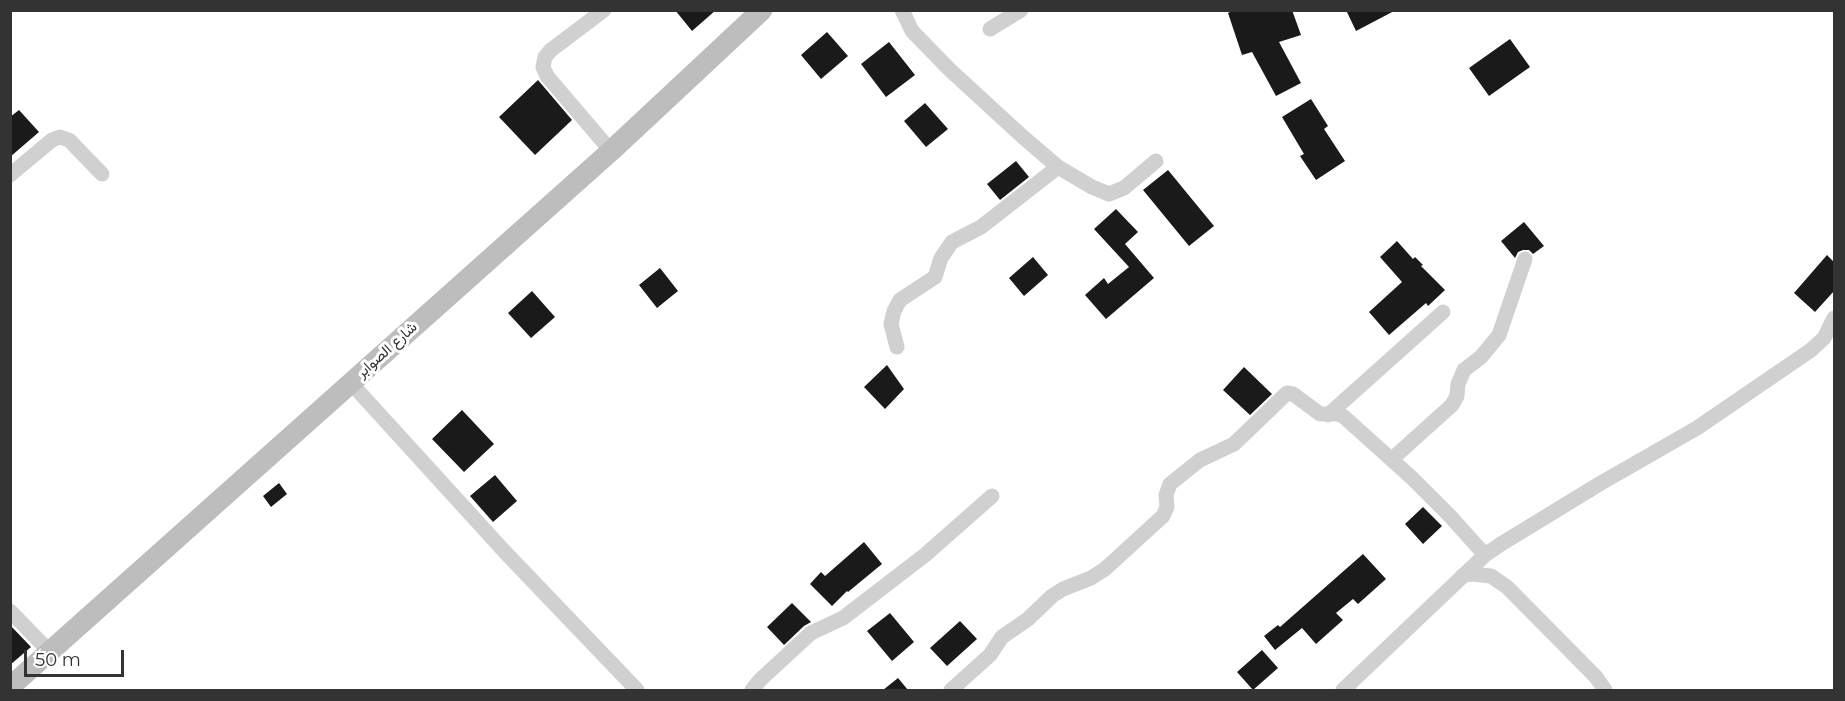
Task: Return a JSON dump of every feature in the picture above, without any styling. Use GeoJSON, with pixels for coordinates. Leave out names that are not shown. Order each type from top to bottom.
{"type":"FeatureCollection","features":[{"type":"Feature","properties":{"kind":"street"},"geometry":{"type":"LineString","coordinates":[[604,10],[551,50],[545,57],[543,67],[611,151]]}},
{"type":"Feature","properties":{"kind":"street","name":"شارع الصوابر"},"geometry":{"type":"LineString","coordinates":[[10,687],[611,151],[762,10]]}},
{"type":"Feature","properties":{"kind":"street"},"geometry":{"type":"LineString","coordinates":[[902,10],[912,31],[950,70],[1058,167],[1109,194],[1124,188],[1156,161]]}},
{"type":"Feature","properties":{"kind":"street"},"geometry":{"type":"LineString","coordinates":[[990,29],[1021,10]]}},
{"type":"Feature","properties":{"kind":"street"},"geometry":{"type":"LineString","coordinates":[[10,175],[60,136],[69,140],[102,174]]}},
{"type":"Feature","properties":{"kind":"street"},"geometry":{"type":"LineString","coordinates":[[897,347],[891,324],[900,300],[935,277],[941,258],[952,242],[981,227],[1058,167]]}},
{"type":"Feature","properties":{"kind":"street"},"geometry":{"type":"LineString","coordinates":[[1392,459],[1452,405],[1457,396],[1458,384],[1464,370],[1491,347],[1504,322],[1525,259]]}},
{"type":"Feature","properties":{"kind":"street"},"geometry":{"type":"LineString","coordinates":[[1328,415],[1443,312]]}},
{"type":"Feature","properties":{"kind":"street"},"geometry":{"type":"LineString","coordinates":[[1343,690],[1485,555],[1591,489],[1697,428],[1811,350],[1824,338],[1834,318]]}},
{"type":"Feature","properties":{"kind":"street"},"geometry":{"type":"LineString","coordinates":[[350,382],[512,560],[637,690]]}},
{"type":"Feature","properties":{"kind":"street"},"geometry":{"type":"LineString","coordinates":[[951,690],[990,655],[1002,637],[1028,619],[1052,596],[1105,569],[1163,516],[1167,507],[1166,495],[1170,484],[1200,460],[1234,444],[1284,394],[1293,394],[1320,414],[1343,416],[1392,459],[1449,515],[1485,555]]}},
{"type":"Feature","properties":{"kind":"street"},"geometry":{"type":"LineString","coordinates":[[752,690],[811,633],[843,618],[925,555],[992,496]]}},
{"type":"Feature","properties":{"kind":"street"},"geometry":{"type":"LineString","coordinates":[[1462,576],[1472,574],[1491,576],[1507,587],[1596,677],[1605,690]]}},
{"type":"Feature","properties":{"kind":"street"},"geometry":{"type":"LineString","coordinates":[[10,610],[50,652]]}},
{"type":"Feature","properties":{"kind":"building"},"geometry":{"type":"Polygon","coordinates":[[[675,10],[716,10],[692,31],[675,10]]]}},
{"type":"Feature","properties":{"kind":"building"},"geometry":{"type":"Polygon","coordinates":[[[1234,10],[1292,10],[1301,35],[1279,42],[1301,83],[1276,96],[1252,52],[1242,55],[1228,13],[1234,10]]]}},
{"type":"Feature","properties":{"kind":"building"},"geometry":{"type":"Polygon","coordinates":[[[1346,10],[1396,10],[1356,31],[1346,10]]]}},
{"type":"Feature","properties":{"kind":"building"},"geometry":{"type":"Polygon","coordinates":[[[827,32],[848,56],[821,79],[801,55],[827,32]]]}},
{"type":"Feature","properties":{"kind":"building"},"geometry":{"type":"Polygon","coordinates":[[[1510,39],[1530,67],[1489,96],[1469,68],[1510,39]]]}},
{"type":"Feature","properties":{"kind":"building"},"geometry":{"type":"Polygon","coordinates":[[[889,42],[915,75],[886,97],[861,64],[889,42]]]}},
{"type":"Feature","properties":{"kind":"building"},"geometry":{"type":"Polygon","coordinates":[[[538,80],[572,120],[535,155],[499,117],[538,80]]]}},
{"type":"Feature","properties":{"kind":"building"},"geometry":{"type":"Polygon","coordinates":[[[1311,99],[1328,126],[1324,129],[1345,161],[1316,180],[1300,156],[1304,154],[1282,117],[1311,99]]]}},
{"type":"Feature","properties":{"kind":"building"},"geometry":{"type":"Polygon","coordinates":[[[925,103],[948,129],[926,147],[904,121],[925,103]]]}},
{"type":"Feature","properties":{"kind":"building"},"geometry":{"type":"Polygon","coordinates":[[[19,110],[39,132],[10,157],[10,117],[19,110]]]}},
{"type":"Feature","properties":{"kind":"building"},"geometry":{"type":"Polygon","coordinates":[[[1016,161],[1029,177],[1000,200],[987,184],[1016,161]]]}},
{"type":"Feature","properties":{"kind":"building"},"geometry":{"type":"Polygon","coordinates":[[[1168,170],[1214,226],[1189,246],[1143,190],[1168,170]]]}},
{"type":"Feature","properties":{"kind":"building"},"geometry":{"type":"Polygon","coordinates":[[[1116,209],[1138,232],[1125,244],[1154,278],[1106,319],[1085,295],[1104,278],[1108,284],[1129,267],[1094,229],[1116,209]]]}},
{"type":"Feature","properties":{"kind":"building"},"geometry":{"type":"Polygon","coordinates":[[[1524,222],[1544,246],[1533,254],[1529,250],[1518,252],[1515,258],[1501,241],[1524,222]]]}},
{"type":"Feature","properties":{"kind":"building"},"geometry":{"type":"Polygon","coordinates":[[[1397,241],[1445,290],[1428,306],[1426,303],[1389,335],[1369,312],[1402,282],[1380,257],[1397,241]]]}},
{"type":"Feature","properties":{"kind":"building"},"geometry":{"type":"Polygon","coordinates":[[[1827,255],[1834,262],[1834,291],[1815,312],[1794,293],[1827,255]]]}},
{"type":"Feature","properties":{"kind":"building"},"geometry":{"type":"Polygon","coordinates":[[[1033,257],[1048,275],[1024,296],[1009,278],[1033,257]]]}},
{"type":"Feature","properties":{"kind":"building"},"geometry":{"type":"Polygon","coordinates":[[[660,268],[678,291],[657,308],[639,285],[660,268]]]}},
{"type":"Feature","properties":{"kind":"building"},"geometry":{"type":"Polygon","coordinates":[[[532,291],[555,317],[531,338],[508,313],[532,291]]]}},
{"type":"Feature","properties":{"kind":"building"},"geometry":{"type":"Polygon","coordinates":[[[887,365],[904,389],[885,409],[864,387],[887,365]]]}},
{"type":"Feature","properties":{"kind":"building"},"geometry":{"type":"Polygon","coordinates":[[[1244,367],[1272,394],[1250,415],[1223,390],[1244,367]]]}},
{"type":"Feature","properties":{"kind":"building"},"geometry":{"type":"Polygon","coordinates":[[[462,410],[494,444],[464,472],[432,439],[462,410]]]}},
{"type":"Feature","properties":{"kind":"building"},"geometry":{"type":"Polygon","coordinates":[[[495,475],[517,501],[493,522],[470,496],[495,475]]]}},
{"type":"Feature","properties":{"kind":"building"},"geometry":{"type":"Polygon","coordinates":[[[279,483],[287,494],[271,507],[263,496],[279,483]]]}},
{"type":"Feature","properties":{"kind":"building"},"geometry":{"type":"Polygon","coordinates":[[[1423,507],[1442,526],[1423,544],[1405,524],[1423,507]]]}},
{"type":"Feature","properties":{"kind":"building"},"geometry":{"type":"Polygon","coordinates":[[[864,542],[882,564],[847,591],[832,606],[810,584],[821,572],[825,576],[864,542]]]}},
{"type":"Feature","properties":{"kind":"building"},"geometry":{"type":"Polygon","coordinates":[[[1363,554],[1386,579],[1358,604],[1353,599],[1336,613],[1343,620],[1316,644],[1302,628],[1275,650],[1264,636],[1278,625],[1280,627],[1363,554]]]}},
{"type":"Feature","properties":{"kind":"building"},"geometry":{"type":"Polygon","coordinates":[[[792,603],[811,622],[784,645],[767,627],[792,603]]]}},
{"type":"Feature","properties":{"kind":"building"},"geometry":{"type":"Polygon","coordinates":[[[890,613],[914,642],[892,661],[867,631],[890,613]]]}},
{"type":"Feature","properties":{"kind":"building"},"geometry":{"type":"Polygon","coordinates":[[[960,621],[977,639],[947,666],[930,648],[960,621]]]}},
{"type":"Feature","properties":{"kind":"building"},"geometry":{"type":"Polygon","coordinates":[[[10,625],[31,647],[10,665],[10,625]]]}},
{"type":"Feature","properties":{"kind":"building"},"geometry":{"type":"Polygon","coordinates":[[[1262,650],[1278,668],[1253,690],[1237,672],[1262,650]]]}},
{"type":"Feature","properties":{"kind":"building"},"geometry":{"type":"Polygon","coordinates":[[[898,678],[908,690],[883,690],[898,678]]]}}]}
